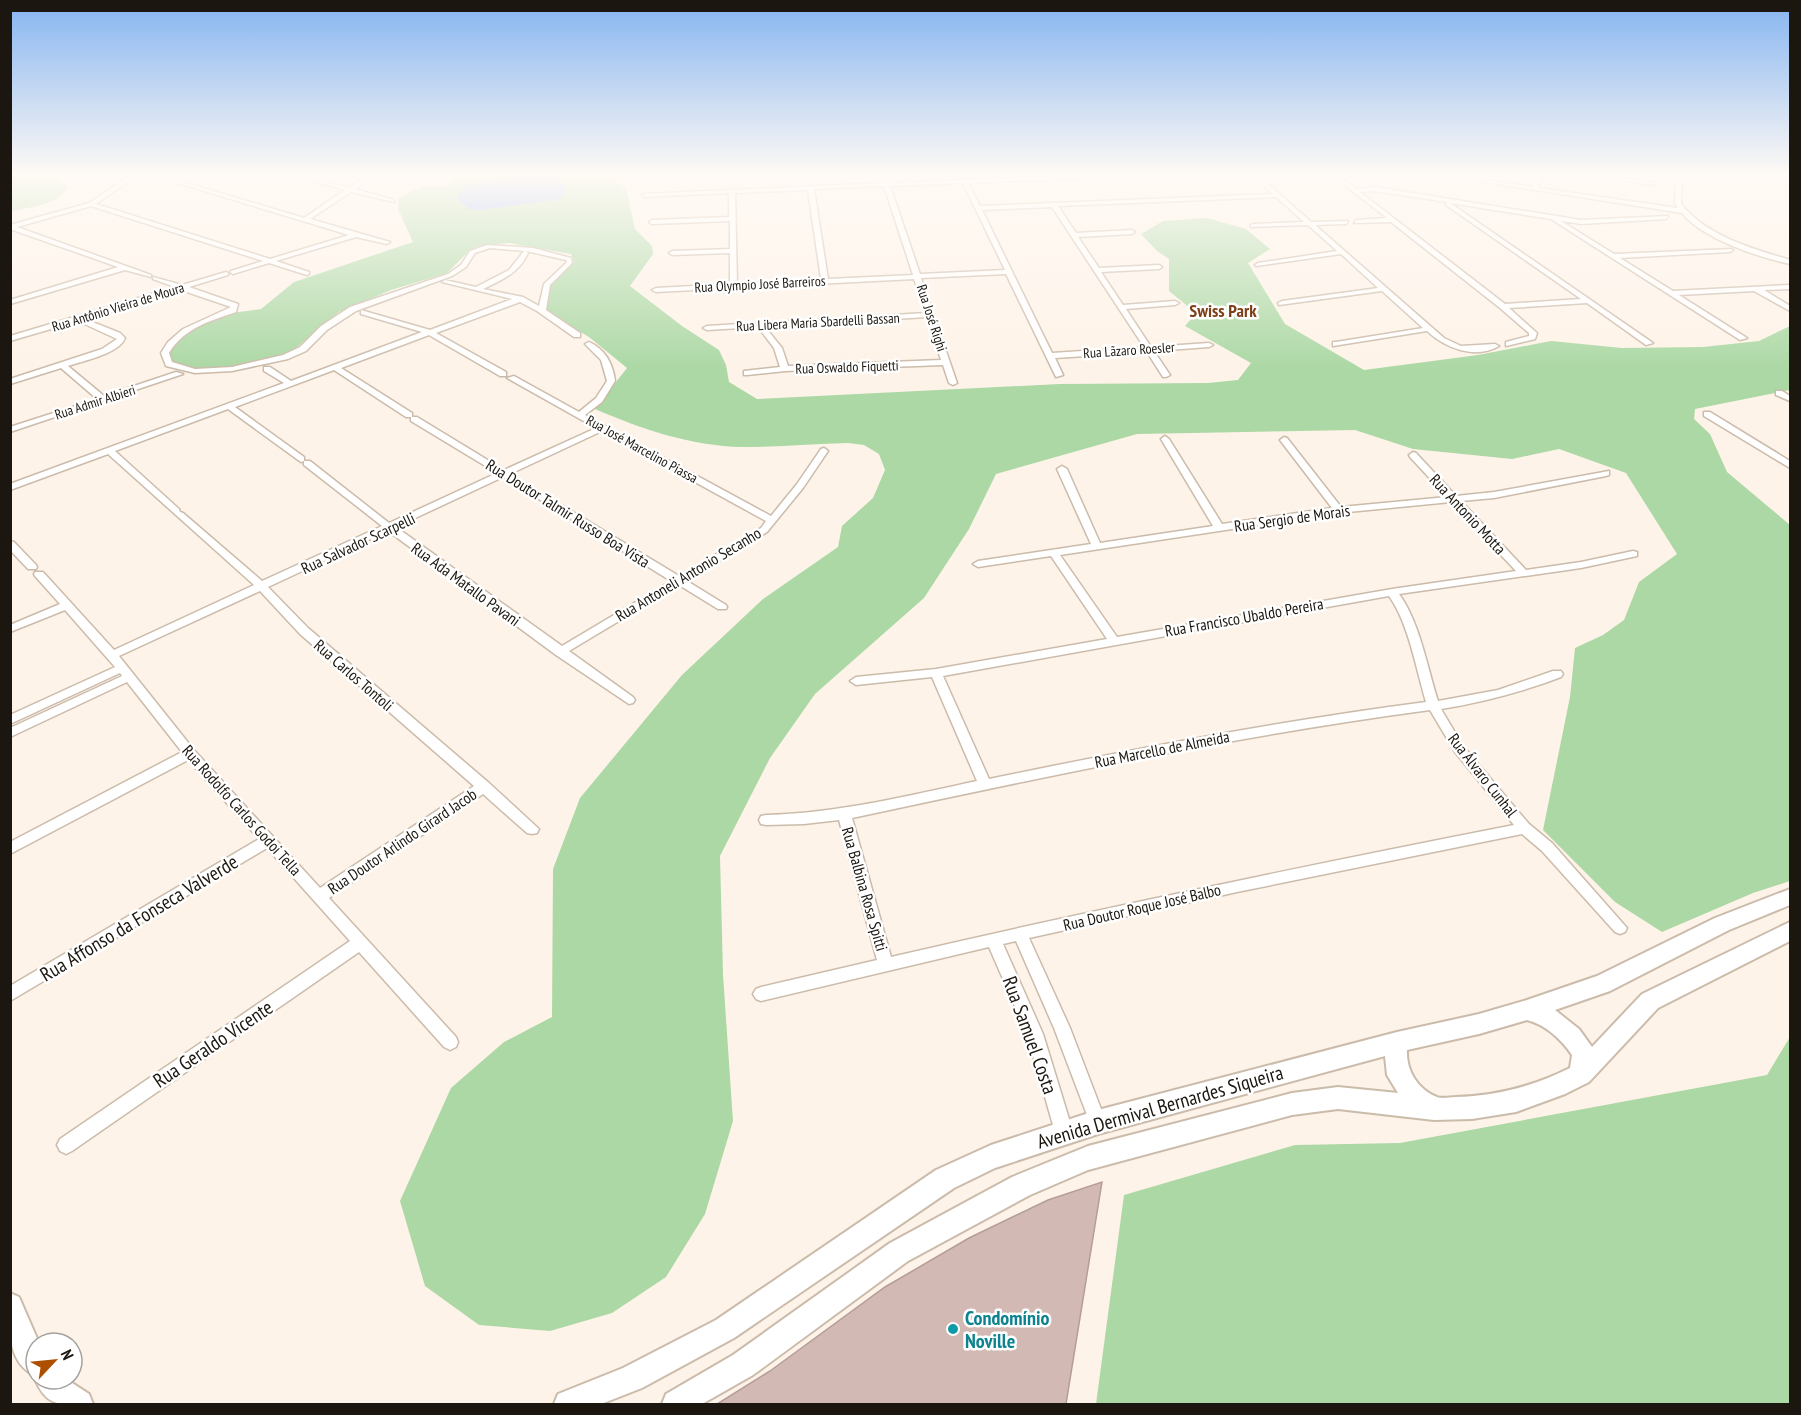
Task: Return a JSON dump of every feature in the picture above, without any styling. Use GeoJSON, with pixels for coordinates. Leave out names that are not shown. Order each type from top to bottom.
{"type":"FeatureCollection","features":[{"type":"Feature","properties":{"kind":"main road","name":"Avenida Dermival Bernardes Siqueira"},"geometry":{"type":"LineString","coordinates":[[568,1404],[632,1378],[725,1329],[945,1179],[991,1157],[1098,1122],[1397,1042],[1479,1024],[1527,1010],[1603,984],[1722,924],[1791,897]]}},
{"type":"Feature","properties":{"kind":"main road","name":"Avenida Dermival Bernardes Siqueira"},"geometry":{"type":"LineString","coordinates":[[676,1404],[743,1365],[899,1252],[1022,1186],[1088,1158],[1292,1104],[1338,1098],[1434,1109],[1472,1108],[1516,1101],[1557,1086],[1581,1074],[1650,1001],[1791,931]]}},
{"type":"Feature","properties":{"kind":"main road"},"geometry":{"type":"LineString","coordinates":[[1527,1010],[1545,1015],[1571,1036],[1583,1053],[1581,1074]]}},
{"type":"Feature","properties":{"kind":"main road"},"geometry":{"type":"LineString","coordinates":[[1397,1042],[1396,1071],[1400,1079],[1405,1087],[1434,1109]]}},
{"type":"Feature","properties":{"kind":"main road"},"geometry":{"type":"LineString","coordinates":[[10,1306],[24,1343]]}},
{"type":"Feature","properties":{"kind":"main road"},"geometry":{"type":"LineString","coordinates":[[59,1391],[79,1404]]}},
{"type":"Feature","properties":{"kind":"street"},"geometry":{"type":"LineString","coordinates":[[44,239],[235,306],[233,310],[192,325],[171,340],[165,353],[169,364],[195,371],[232,369],[285,357],[303,349],[324,328],[353,309],[450,275],[464,266],[472,252],[489,246],[533,250],[569,259],[570,262],[547,284],[542,310]]}},
{"type":"Feature","properties":{"kind":"street"},"geometry":{"type":"LineString","coordinates":[[203,239],[307,273]]}},
{"type":"Feature","properties":{"kind":"street","name":"Rua Antônio Vieira de Moura"},"geometry":{"type":"LineString","coordinates":[[10,339],[343,239]]}},
{"type":"Feature","properties":{"kind":"street"},"geometry":{"type":"LineString","coordinates":[[374,239],[387,242]]}},
{"type":"Feature","properties":{"kind":"street"},"geometry":{"type":"LineString","coordinates":[[733,239],[734,286]]}},
{"type":"Feature","properties":{"kind":"street"},"geometry":{"type":"LineString","coordinates":[[819,239],[825,281]]}},
{"type":"Feature","properties":{"kind":"street","name":"Rua José Righi"},"geometry":{"type":"LineString","coordinates":[[905,239],[953,383]]}},
{"type":"Feature","properties":{"kind":"street"},"geometry":{"type":"LineString","coordinates":[[993,239],[1059,375]]}},
{"type":"Feature","properties":{"kind":"street"},"geometry":{"type":"LineString","coordinates":[[1077,239],[1166,375]]}},
{"type":"Feature","properties":{"kind":"street"},"geometry":{"type":"LineString","coordinates":[[1329,239],[1428,329],[1455,348],[1473,350],[1495,346]]}},
{"type":"Feature","properties":{"kind":"street"},"geometry":{"type":"LineString","coordinates":[[1416,239],[1503,306],[1533,333],[1532,337],[1509,344]]}},
{"type":"Feature","properties":{"kind":"street"},"geometry":{"type":"LineString","coordinates":[[1500,239],[1649,343]]}},
{"type":"Feature","properties":{"kind":"street"},"geometry":{"type":"LineString","coordinates":[[1587,239],[1743,338]]}},
{"type":"Feature","properties":{"kind":"street"},"geometry":{"type":"LineString","coordinates":[[1729,239],[1791,262]]}},
{"type":"Feature","properties":{"kind":"street"},"geometry":{"type":"LineString","coordinates":[[672,254],[733,250]]}},
{"type":"Feature","properties":{"kind":"street"},"geometry":{"type":"LineString","coordinates":[[1614,256],[1730,250]]}},
{"type":"Feature","properties":{"kind":"street"},"geometry":{"type":"LineString","coordinates":[[1258,265],[1344,252]]}},
{"type":"Feature","properties":{"kind":"street"},"geometry":{"type":"LineString","coordinates":[[477,289],[508,274],[522,261],[525,253]]}},
{"type":"Feature","properties":{"kind":"street"},"geometry":{"type":"LineString","coordinates":[[1098,270],[1160,267]]}},
{"type":"Feature","properties":{"kind":"street"},"geometry":{"type":"LineString","coordinates":[[10,302],[123,268]]}},
{"type":"Feature","properties":{"kind":"street","name":"Rua Olympio José Barreiros"},"geometry":{"type":"LineString","coordinates":[[656,290],[1008,272]]}},
{"type":"Feature","properties":{"kind":"street"},"geometry":{"type":"LineString","coordinates":[[445,282],[520,299],[542,310],[577,335]]}},
{"type":"Feature","properties":{"kind":"street"},"geometry":{"type":"LineString","coordinates":[[1674,293],[1791,287]]}},
{"type":"Feature","properties":{"kind":"street"},"geometry":{"type":"LineString","coordinates":[[1282,303],[1385,289]]}},
{"type":"Feature","properties":{"kind":"street"},"geometry":{"type":"LineString","coordinates":[[1756,289],[1791,309]]}},
{"type":"Feature","properties":{"kind":"street"},"geometry":{"type":"LineString","coordinates":[[10,291],[25,298]]}},
{"type":"Feature","properties":{"kind":"street"},"geometry":{"type":"LineString","coordinates":[[10,487],[520,299]]}},
{"type":"Feature","properties":{"kind":"street"},"geometry":{"type":"LineString","coordinates":[[1503,306],[1590,301]]}},
{"type":"Feature","properties":{"kind":"street"},"geometry":{"type":"LineString","coordinates":[[1122,307],[1175,303]]}},
{"type":"Feature","properties":{"kind":"street","name":"Rua José Marcelino Piassa"},"geometry":{"type":"LineString","coordinates":[[364,312],[429,332],[773,521]]}},
{"type":"Feature","properties":{"kind":"street","name":"Rua Libera Maria Sbardelli Bassan"},"geometry":{"type":"LineString","coordinates":[[707,328],[930,315]]}},
{"type":"Feature","properties":{"kind":"street"},"geometry":{"type":"LineString","coordinates":[[10,382],[105,351],[120,342],[121,338],[117,335],[79,320]]}},
{"type":"Feature","properties":{"kind":"street"},"geometry":{"type":"LineString","coordinates":[[760,325],[778,348],[785,369]]}},
{"type":"Feature","properties":{"kind":"street"},"geometry":{"type":"LineString","coordinates":[[1336,344],[1428,329]]}},
{"type":"Feature","properties":{"kind":"street"},"geometry":{"type":"LineString","coordinates":[[580,415],[599,400],[610,381],[608,362],[589,344]]}},
{"type":"Feature","properties":{"kind":"street","name":"Rua Lãzaro Roesler"},"geometry":{"type":"LineString","coordinates":[[1050,356],[1209,345]]}},
{"type":"Feature","properties":{"kind":"street","name":"Rua Oswaldo Fiquetti"},"geometry":{"type":"LineString","coordinates":[[747,373],[785,369],[946,362]]}},
{"type":"Feature","properties":{"kind":"street"},"geometry":{"type":"LineString","coordinates":[[63,365],[102,399]]}},
{"type":"Feature","properties":{"kind":"street","name":"Rua Doutor Talmir Russo Boa Vista"},"geometry":{"type":"LineString","coordinates":[[335,367],[412,417],[722,607]]}},
{"type":"Feature","properties":{"kind":"street"},"geometry":{"type":"LineString","coordinates":[[267,369],[289,383]]}},
{"type":"Feature","properties":{"kind":"street","name":"Rua Admir Albieri"},"geometry":{"type":"LineString","coordinates":[[10,430],[179,374]]}},
{"type":"Feature","properties":{"kind":"street"},"geometry":{"type":"LineString","coordinates":[[1779,393],[1791,399]]}},
{"type":"Feature","properties":{"kind":"street","name":"Rua Ada Matallo Pavani"},"geometry":{"type":"LineString","coordinates":[[229,406],[390,528],[629,700]]}},
{"type":"Feature","properties":{"kind":"street"},"geometry":{"type":"LineString","coordinates":[[1707,414],[1791,465]]}},
{"type":"Feature","properties":{"kind":"street","name":"Rua Salvador Scarpelli"},"geometry":{"type":"LineString","coordinates":[[112,655],[602,428]]}},
{"type":"Feature","properties":{"kind":"street"},"geometry":{"type":"LineString","coordinates":[[1165,438],[1219,528]]}},
{"type":"Feature","properties":{"kind":"street"},"geometry":{"type":"LineString","coordinates":[[1284,440],[1338,510]]}},
{"type":"Feature","properties":{"kind":"street","name":"Rua Carlos Tontoli"},"geometry":{"type":"LineString","coordinates":[[110,451],[262,587],[304,631],[532,830]]}},
{"type":"Feature","properties":{"kind":"street","name":"Rua Antoneli Antonio Secanho"},"geometry":{"type":"LineString","coordinates":[[560,652],[677,580],[747,541],[773,521],[824,451]]}},
{"type":"Feature","properties":{"kind":"street","name":"Rua Antonio Motta"},"geometry":{"type":"LineString","coordinates":[[1413,455],[1523,573]]}},
{"type":"Feature","properties":{"kind":"street"},"geometry":{"type":"LineString","coordinates":[[1062,469],[1096,546]]}},
{"type":"Feature","properties":{"kind":"street","name":"Rua Sergio de Morais"},"geometry":{"type":"LineString","coordinates":[[978,564],[1338,510],[1513,492],[1606,472]]}},
{"type":"Feature","properties":{"kind":"street","name":"Rua Rodolfo Carlos Godoi Tella"},"geometry":{"type":"LineString","coordinates":[[12,548],[36,570],[112,655],[190,753],[450,1042]]}},
{"type":"Feature","properties":{"kind":"street"},"geometry":{"type":"LineString","coordinates":[[1054,553],[1113,640]]}},
{"type":"Feature","properties":{"kind":"street","name":"Rua Francisco Ubaldo Pereira"},"geometry":{"type":"LineString","coordinates":[[856,681],[936,673],[1392,592],[1581,566],[1633,554]]}},
{"type":"Feature","properties":{"kind":"street","name":"Rua Álvaro Cunhal"},"geometry":{"type":"LineString","coordinates":[[1392,592],[1402,606],[1410,628],[1432,705],[1459,749],[1524,828],[1547,847],[1620,928]]}},
{"type":"Feature","properties":{"kind":"street"},"geometry":{"type":"LineString","coordinates":[[10,629],[67,605]]}},
{"type":"Feature","properties":{"kind":"street"},"geometry":{"type":"LineString","coordinates":[[10,720],[125,672]]}},
{"type":"Feature","properties":{"kind":"street"},"geometry":{"type":"LineString","coordinates":[[10,733],[125,672]]}},
{"type":"Feature","properties":{"kind":"street"},"geometry":{"type":"LineString","coordinates":[[936,673],[985,784]]}},
{"type":"Feature","properties":{"kind":"street","name":"Rua Marcello de Almeida"},"geometry":{"type":"LineString","coordinates":[[765,820],[804,819],[844,814],[1214,739],[1383,710],[1432,705],[1532,686],[1557,674]]}},
{"type":"Feature","properties":{"kind":"street"},"geometry":{"type":"LineString","coordinates":[[10,849],[190,753]]}},
{"type":"Feature","properties":{"kind":"street","name":"Rua Doutor Arlindo Girard Jacob"},"geometry":{"type":"LineString","coordinates":[[320,896],[484,786]]}},
{"type":"Feature","properties":{"kind":"street","name":"Rua Balbina Rosa Spitti"},"geometry":{"type":"LineString","coordinates":[[844,814],[886,964]]}},
{"type":"Feature","properties":{"kind":"street","name":"Rua Doutor Roque José Balbo"},"geometry":{"type":"LineString","coordinates":[[761,994],[993,939],[1284,875],[1524,828]]}},
{"type":"Feature","properties":{"kind":"street","name":"Rua Affonso da Fonseca Valverde"},"geometry":{"type":"LineString","coordinates":[[10,994],[267,841]]}},
{"type":"Feature","properties":{"kind":"street","name":"Rua Samuel Costa"},"geometry":{"type":"LineString","coordinates":[[1020,934],[1062,1028],[1098,1122]]}},
{"type":"Feature","properties":{"kind":"street","name":"Rua Samuel Costa"},"geometry":{"type":"LineString","coordinates":[[993,939],[1035,1034],[1064,1132]]}},
{"type":"Feature","properties":{"kind":"street","name":"Rua Geraldo Vicente"},"geometry":{"type":"LineString","coordinates":[[66,1145],[360,943]]}},
{"type":"Feature","properties":{"kind":"green space"},"geometry":{"type":"Polygon","coordinates":[[[412,239],[645,239],[652,246],[653,254],[630,286],[682,326],[719,350],[726,365],[729,382],[757,399],[1060,384],[1208,383],[1238,380],[1251,363],[1185,326],[1196,313],[1169,291],[1169,259],[1146,239],[1258,239],[1270,249],[1248,263],[1285,324],[1364,370],[1478,355],[1551,341],[1622,348],[1703,347],[1759,341],[1790,326],[1790,390],[1695,409],[1694,419],[1710,434],[1727,472],[1790,525],[1790,881],[1753,893],[1662,932],[1615,902],[1543,830],[1570,697],[1575,648],[1603,635],[1624,620],[1639,582],[1677,554],[1626,473],[1559,449],[1512,459],[1413,449],[1355,430],[1137,434],[996,474],[969,529],[924,598],[815,694],[770,758],[720,856],[723,975],[733,1121],[705,1214],[666,1277],[612,1313],[550,1331],[479,1325],[425,1286],[400,1201],[451,1088],[504,1042],[552,1017],[553,869],[580,798],[682,675],[763,599],[838,547],[842,526],[873,498],[885,470],[879,454],[864,445],[848,443],[768,447],[723,446],[685,440],[648,430],[595,409],[627,368],[589,337],[547,312],[547,284],[574,262],[571,254],[509,243],[478,246],[468,252],[447,273],[391,290],[339,312],[285,357],[260,365],[195,371],[169,364],[165,353],[192,325],[231,313],[261,309],[294,282],[413,242],[412,239]]]}},
{"type":"Feature","properties":{"kind":"green space"},"geometry":{"type":"Polygon","coordinates":[[[1790,1037],[1790,1404],[1096,1404],[1124,1195],[1295,1145],[1400,1143],[1767,1075],[1790,1037]]]}},
{"type":"Feature","properties":{"kind":"building","name":"Condomínio Noville"},"geometry":{"type":"Polygon","coordinates":[[[1102,1182],[1066,1404],[717,1404],[770,1371],[885,1287],[969,1238],[1048,1200],[1102,1182]]]}},
{"type":"Feature","properties":{"kind":"place","name":"Condomínio Noville"},"geometry":{"type":"Point","coordinates":[953,1329]}},
{"type":"Feature","properties":{"kind":"district","name":"Swiss Park"},"geometry":{"type":"Point","coordinates":[1223,311]}}]}
